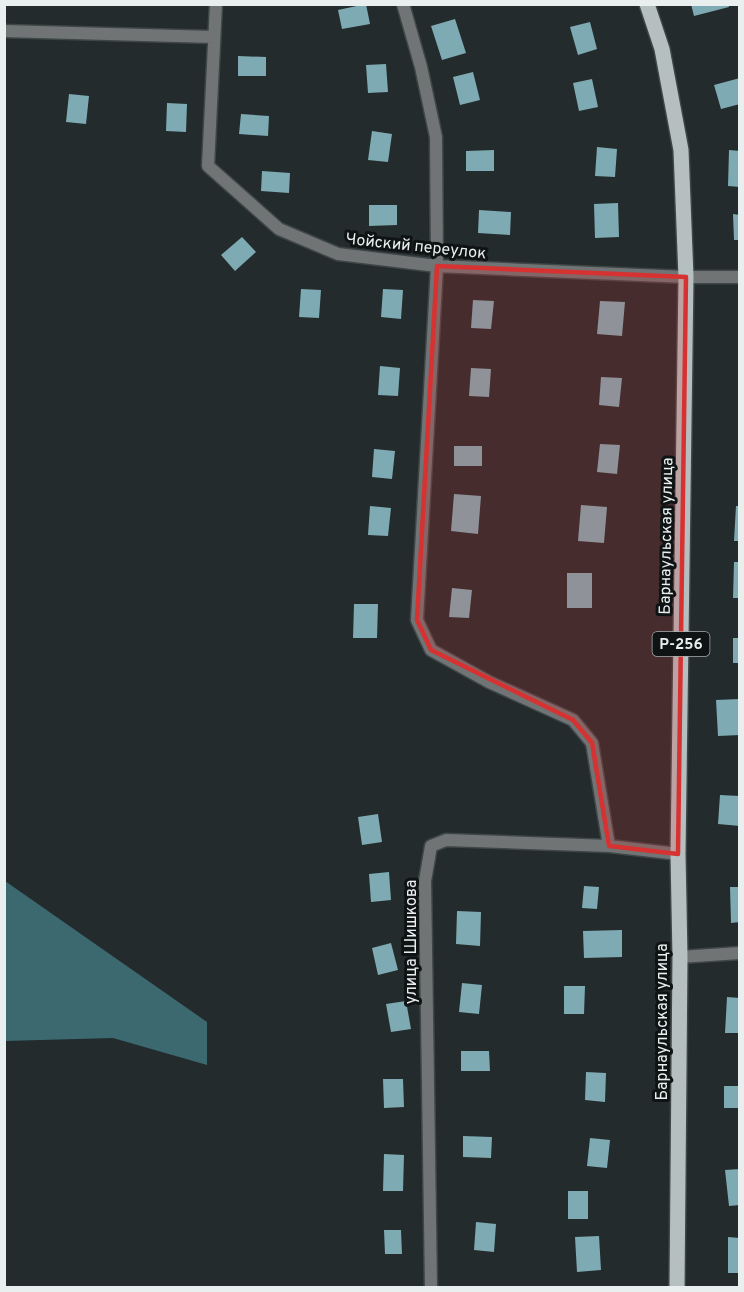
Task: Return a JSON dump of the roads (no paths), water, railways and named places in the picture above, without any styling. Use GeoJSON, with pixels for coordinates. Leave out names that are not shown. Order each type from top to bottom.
{"type":"FeatureCollection","features":[{"type":"Feature","properties":{"kind":"main road","name":"Барнаульская улица"},"geometry":{"type":"LineString","coordinates":[[647,4],[662,49],[681,150],[686,277],[678,854],[680,957],[677,1287]]}},
{"type":"Feature","properties":{"kind":"street","name":"Чойский переулок"},"geometry":{"type":"LineString","coordinates":[[216,4],[208,166],[279,229],[338,254],[437,266],[686,277],[740,277]]}},
{"type":"Feature","properties":{"kind":"street"},"geometry":{"type":"LineString","coordinates":[[403,4],[421,67],[436,136],[437,266],[417,620],[431,650],[489,682],[573,720],[592,743],[609,846]]}},
{"type":"Feature","properties":{"kind":"street"},"geometry":{"type":"LineString","coordinates":[[4,31],[213,37]]}},
{"type":"Feature","properties":{"kind":"street","name":"улица Шишкова"},"geometry":{"type":"LineString","coordinates":[[431,1287],[425,881],[431,846],[446,840],[609,846],[678,854]]}},
{"type":"Feature","properties":{"kind":"street"},"geometry":{"type":"LineString","coordinates":[[680,957],[740,953]]}}]}
